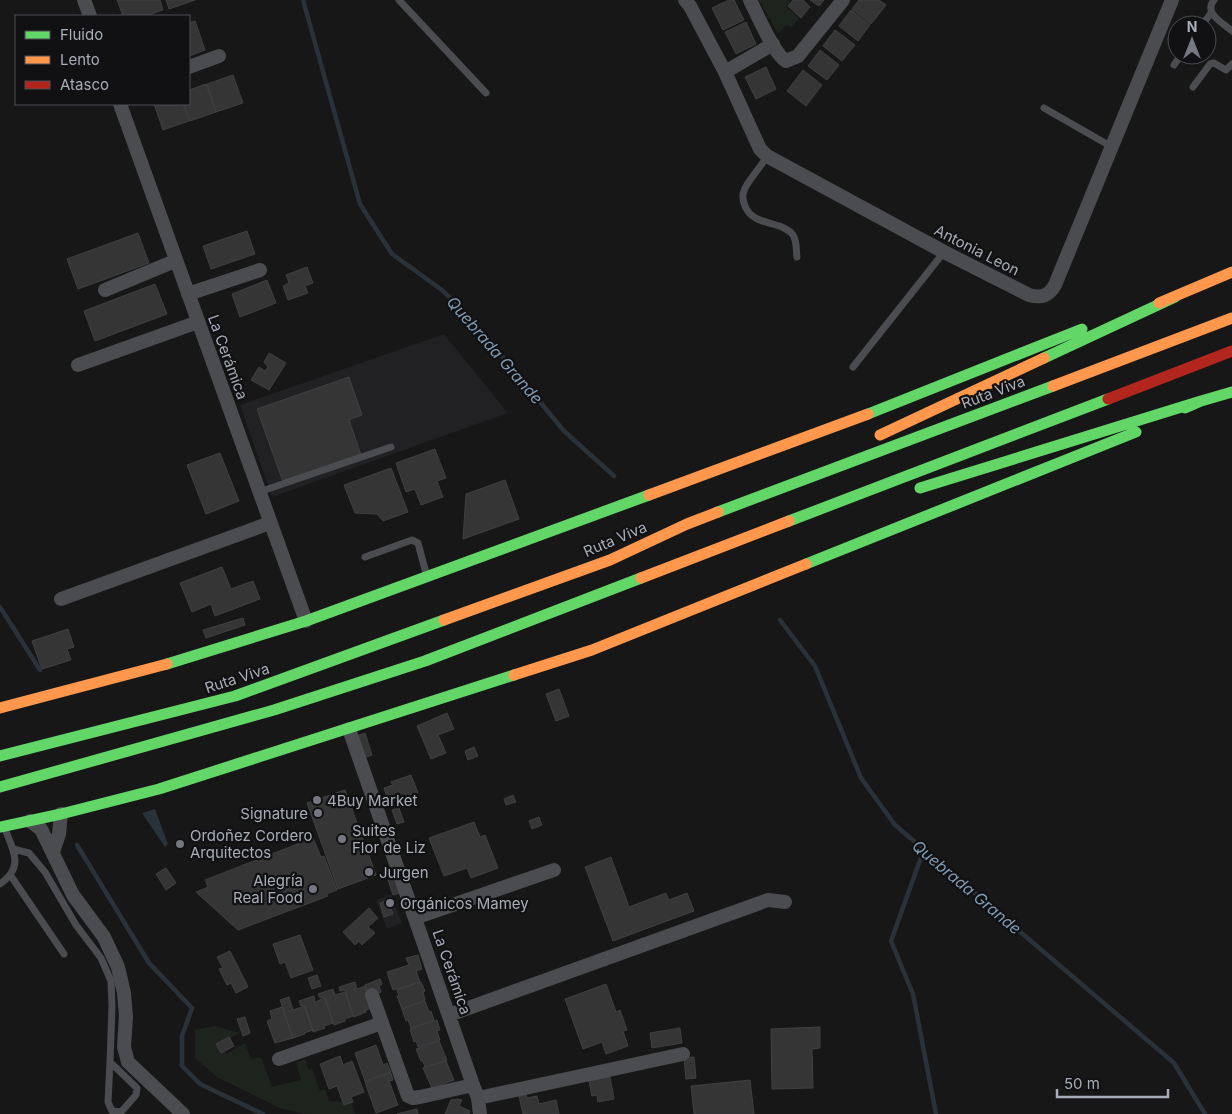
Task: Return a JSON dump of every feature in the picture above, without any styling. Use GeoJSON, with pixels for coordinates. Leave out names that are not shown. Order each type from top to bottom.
{"type":"FeatureCollection","features":[{"type":"Feature","properties":{"kind":"main road","name":"Ruta Viva"},"geometry":{"type":"LineString","coordinates":[[0,708],[192,657],[306,622],[869,414],[1072,333],[1175,297],[1232,272]]}},
{"type":"Feature","properties":{"kind":"main road"},"geometry":{"type":"LineString","coordinates":[[873,438],[1175,297]]}},
{"type":"Feature","properties":{"kind":"main road","name":"Ruta Viva"},"geometry":{"type":"LineString","coordinates":[[0,756],[235,696],[610,560],[688,524],[1232,318]]}},
{"type":"Feature","properties":{"kind":"main road"},"geometry":{"type":"LineString","coordinates":[[0,787],[274,710],[425,661],[1232,351]]}},
{"type":"Feature","properties":{"kind":"main road"},"geometry":{"type":"LineString","coordinates":[[906,494],[950,478],[1232,392]]}},
{"type":"Feature","properties":{"kind":"main road"},"geometry":{"type":"LineString","coordinates":[[2,827],[162,792],[323,741],[349,729],[592,650],[1141,430],[1201,401]]}},
{"type":"Feature","properties":{"kind":"main road"},"geometry":{"type":"LineString","coordinates":[[688,524],[838,454]]}},
{"type":"Feature","properties":{"kind":"main road"},"geometry":{"type":"LineString","coordinates":[[714,549],[788,533]]}},
{"type":"Feature","properties":{"kind":"street"},"geometry":{"type":"LineString","coordinates":[[84,0],[90,15]]}},
{"type":"Feature","properties":{"kind":"street","name":"Antonia Leon"},"geometry":{"type":"LineString","coordinates":[[685,0],[725,72],[760,149],[767,156],[944,252],[1029,295],[1045,296],[1052,292],[1056,285],[1172,0]]}},
{"type":"Feature","properties":{"kind":"street"},"geometry":{"type":"LineString","coordinates":[[750,0],[773,44],[786,61],[798,56],[843,0]]}},
{"type":"Feature","properties":{"kind":"street"},"geometry":{"type":"LineString","coordinates":[[725,72],[773,44]]}},
{"type":"Feature","properties":{"kind":"street"},"geometry":{"type":"LineString","coordinates":[[190,67],[219,56]]}},
{"type":"Feature","properties":{"kind":"street","name":"La Cerámica"},"geometry":{"type":"LineString","coordinates":[[120,105],[306,622]]}},
{"type":"Feature","properties":{"kind":"street"},"geometry":{"type":"LineString","coordinates":[[105,290],[175,261]]}},
{"type":"Feature","properties":{"kind":"street"},"geometry":{"type":"LineString","coordinates":[[188,294],[260,270]]}},
{"type":"Feature","properties":{"kind":"street"},"geometry":{"type":"LineString","coordinates":[[78,365],[198,322]]}},
{"type":"Feature","properties":{"kind":"street"},"geometry":{"type":"LineString","coordinates":[[61,599],[270,523]]}},
{"type":"Feature","properties":{"kind":"street","name":"La Cerámica"},"geometry":{"type":"LineString","coordinates":[[349,729],[478,1098],[480,1114]]}},
{"type":"Feature","properties":{"kind":"street"},"geometry":{"type":"LineString","coordinates":[[53,852],[59,834],[61,814]]}},
{"type":"Feature","properties":{"kind":"street"},"geometry":{"type":"LineString","coordinates":[[30,821],[41,829],[73,894],[104,937],[118,967],[124,993],[126,1016],[124,1047],[128,1062],[183,1114]]}},
{"type":"Feature","properties":{"kind":"street"},"geometry":{"type":"LineString","coordinates":[[415,918],[554,870]]}},
{"type":"Feature","properties":{"kind":"street"},"geometry":{"type":"LineString","coordinates":[[449,1015],[768,900],[785,902]]}},
{"type":"Feature","properties":{"kind":"street"},"geometry":{"type":"LineString","coordinates":[[372,995],[408,1096],[413,1098],[420,1097],[473,1085]]}},
{"type":"Feature","properties":{"kind":"street"},"geometry":{"type":"LineString","coordinates":[[279,1059],[382,1023]]}},
{"type":"Feature","properties":{"kind":"street"},"geometry":{"type":"LineString","coordinates":[[478,1098],[682,1054]]}},
{"type":"Feature","properties":{"kind":"lane"},"geometry":{"type":"LineString","coordinates":[[399,0],[486,93]]}},
{"type":"Feature","properties":{"kind":"lane"},"geometry":{"type":"LineString","coordinates":[[1214,0],[1210,9],[1211,13],[1232,31]]}},
{"type":"Feature","properties":{"kind":"lane"},"geometry":{"type":"LineString","coordinates":[[1193,87],[1210,64],[1214,63],[1226,70],[1232,64]]}},
{"type":"Feature","properties":{"kind":"lane"},"geometry":{"type":"LineString","coordinates":[[1044,108],[1112,147]]}},
{"type":"Feature","properties":{"kind":"lane"},"geometry":{"type":"LineString","coordinates":[[767,156],[746,185],[743,193],[744,202],[747,210],[757,219],[778,226],[792,234],[795,241],[797,258]]}},
{"type":"Feature","properties":{"kind":"lane"},"geometry":{"type":"LineString","coordinates":[[853,367],[944,252]]}},
{"type":"Feature","properties":{"kind":"lane"},"geometry":{"type":"LineString","coordinates":[[258,492],[391,447]]}},
{"type":"Feature","properties":{"kind":"lane"},"geometry":{"type":"LineString","coordinates":[[365,557],[412,540],[416,541],[428,577]]}},
{"type":"Feature","properties":{"kind":"lane"},"geometry":{"type":"LineString","coordinates":[[0,884],[11,876],[16,865],[13,850],[2,827]]}},
{"type":"Feature","properties":{"kind":"lane"},"geometry":{"type":"LineString","coordinates":[[13,850],[29,853],[45,872],[76,925],[101,958],[111,981],[112,1006],[108,1102],[112,1111],[121,1112],[136,1095],[136,1088],[110,1062]]}},
{"type":"Feature","properties":{"kind":"lane"},"geometry":{"type":"LineString","coordinates":[[11,876],[64,954]]}},
{"type":"Feature","properties":{"kind":"shaded area"},"geometry":{"type":"Polygon","coordinates":[[[759,0],[790,0],[786,7],[799,18],[792,27],[786,25],[778,34],[759,0]]]}},
{"type":"Feature","properties":{"kind":"shaded area"},"geometry":{"type":"Polygon","coordinates":[[[444,334],[508,413],[272,497],[240,405],[444,334]]]}},
{"type":"Feature","properties":{"kind":"shaded area"},"geometry":{"type":"Polygon","coordinates":[[[155,809],[168,844],[165,847],[142,813],[155,809]]]}},
{"type":"Feature","properties":{"kind":"shaded area"},"geometry":{"type":"Polygon","coordinates":[[[391,894],[402,923],[387,929],[376,900],[391,894]]]}},
{"type":"Feature","properties":{"kind":"shaded area"},"geometry":{"type":"Polygon","coordinates":[[[215,1026],[240,1033],[220,1044],[226,1054],[245,1043],[251,1059],[261,1057],[272,1087],[301,1080],[296,1063],[305,1059],[309,1070],[312,1068],[320,1091],[325,1089],[329,1101],[351,1102],[355,1114],[305,1114],[280,1108],[217,1077],[195,1058],[195,1030],[215,1026]]]}},
{"type":"Feature","properties":{"kind":"building"},"geometry":{"type":"Polygon","coordinates":[[[117,0],[160,0],[163,10],[148,15],[123,15],[117,0]]]}},
{"type":"Feature","properties":{"kind":"building"},"geometry":{"type":"Polygon","coordinates":[[[166,0],[195,0],[169,9],[166,0]]]}},
{"type":"Feature","properties":{"kind":"building"},"geometry":{"type":"Polygon","coordinates":[[[729,0],[734,0],[744,20],[723,30],[712,8],[729,0]]]}},
{"type":"Feature","properties":{"kind":"building"},"geometry":{"type":"Polygon","coordinates":[[[793,0],[803,0],[810,7],[801,18],[788,6],[793,0]]]}},
{"type":"Feature","properties":{"kind":"building"},"geometry":{"type":"Polygon","coordinates":[[[810,0],[824,0],[819,6],[810,0]]]}},
{"type":"Feature","properties":{"kind":"building"},"geometry":{"type":"Polygon","coordinates":[[[859,0],[879,0],[886,5],[871,24],[852,9],[859,0]]]}},
{"type":"Feature","properties":{"kind":"building"},"geometry":{"type":"Polygon","coordinates":[[[851,10],[870,25],[858,41],[839,26],[851,10]]]}},
{"type":"Feature","properties":{"kind":"building"},"geometry":{"type":"Polygon","coordinates":[[[195,21],[205,50],[190,56],[190,23],[195,21]]]}},
{"type":"Feature","properties":{"kind":"building"},"geometry":{"type":"Polygon","coordinates":[[[746,22],[756,44],[736,54],[725,32],[746,22]]]}},
{"type":"Feature","properties":{"kind":"building"},"geometry":{"type":"Polygon","coordinates":[[[835,30],[855,45],[842,61],[823,46],[835,30]]]}},
{"type":"Feature","properties":{"kind":"building"},"geometry":{"type":"Polygon","coordinates":[[[820,50],[839,65],[827,80],[808,66],[820,50]]]}},
{"type":"Feature","properties":{"kind":"building"},"geometry":{"type":"Polygon","coordinates":[[[766,67],[776,89],[756,99],[745,77],[766,67]]]}},
{"type":"Feature","properties":{"kind":"building"},"geometry":{"type":"Polygon","coordinates":[[[803,70],[822,85],[806,106],[787,91],[803,70]]]}},
{"type":"Feature","properties":{"kind":"building"},"geometry":{"type":"Polygon","coordinates":[[[233,75],[243,103],[216,112],[207,84],[233,75]]]}},
{"type":"Feature","properties":{"kind":"building"},"geometry":{"type":"Polygon","coordinates":[[[206,84],[216,112],[190,121],[184,105],[190,105],[190,90],[206,84]]]}},
{"type":"Feature","properties":{"kind":"building"},"geometry":{"type":"Polygon","coordinates":[[[154,105],[183,105],[189,121],[163,130],[154,105]]]}},
{"type":"Feature","properties":{"kind":"building"},"geometry":{"type":"Polygon","coordinates":[[[247,231],[255,254],[211,269],[203,246],[247,231]]]}},
{"type":"Feature","properties":{"kind":"building"},"geometry":{"type":"Polygon","coordinates":[[[138,233],[149,263],[78,289],[67,259],[138,233]]]}},
{"type":"Feature","properties":{"kind":"building"},"geometry":{"type":"Polygon","coordinates":[[[307,267],[313,283],[305,286],[308,293],[288,300],[283,286],[289,283],[286,275],[307,267]]]}},
{"type":"Feature","properties":{"kind":"building"},"geometry":{"type":"Polygon","coordinates":[[[267,280],[276,303],[240,317],[232,294],[267,280]]]}},
{"type":"Feature","properties":{"kind":"building"},"geometry":{"type":"Polygon","coordinates":[[[155,284],[167,314],[95,341],[84,311],[155,284]]]}},
{"type":"Feature","properties":{"kind":"building"},"geometry":{"type":"Polygon","coordinates":[[[269,353],[286,363],[269,390],[251,380],[259,367],[265,371],[268,367],[264,362],[269,353]]]}},
{"type":"Feature","properties":{"kind":"building"},"geometry":{"type":"Polygon","coordinates":[[[349,377],[362,415],[349,420],[361,455],[283,482],[257,409],[349,377]]]}},
{"type":"Feature","properties":{"kind":"building"},"geometry":{"type":"Polygon","coordinates":[[[435,449],[446,478],[437,481],[443,497],[421,505],[415,489],[406,492],[396,463],[435,449]]]}},
{"type":"Feature","properties":{"kind":"building"},"geometry":{"type":"Polygon","coordinates":[[[220,453],[239,501],[206,514],[187,465],[220,453]]]}},
{"type":"Feature","properties":{"kind":"building"},"geometry":{"type":"Polygon","coordinates":[[[391,468],[408,512],[383,521],[377,514],[355,513],[344,485],[391,468]]]}},
{"type":"Feature","properties":{"kind":"building"},"geometry":{"type":"Polygon","coordinates":[[[505,480],[519,519],[463,539],[466,494],[505,480]]]}},
{"type":"Feature","properties":{"kind":"building"},"geometry":{"type":"Polygon","coordinates":[[[222,567],[231,589],[253,581],[260,599],[215,616],[211,604],[192,612],[180,583],[222,567]]]}},
{"type":"Feature","properties":{"kind":"building"},"geometry":{"type":"Polygon","coordinates":[[[243,618],[245,625],[206,638],[203,630],[243,618]]]}},
{"type":"Feature","properties":{"kind":"building"},"geometry":{"type":"Polygon","coordinates":[[[68,629],[74,647],[67,649],[71,660],[42,669],[32,641],[68,629]]]}},
{"type":"Feature","properties":{"kind":"building"},"geometry":{"type":"Polygon","coordinates":[[[559,689],[569,716],[556,721],[546,694],[559,689]]]}},
{"type":"Feature","properties":{"kind":"building"},"geometry":{"type":"Polygon","coordinates":[[[447,713],[454,729],[438,735],[446,753],[431,759],[417,726],[447,713]]]}},
{"type":"Feature","properties":{"kind":"building"},"geometry":{"type":"Polygon","coordinates":[[[365,733],[372,755],[361,759],[353,737],[365,733]]]}},
{"type":"Feature","properties":{"kind":"building"},"geometry":{"type":"Polygon","coordinates":[[[474,747],[478,756],[468,760],[465,751],[474,747]]]}},
{"type":"Feature","properties":{"kind":"building"},"geometry":{"type":"Polygon","coordinates":[[[411,775],[418,793],[389,803],[384,788],[393,785],[391,782],[411,775]]]}},
{"type":"Feature","properties":{"kind":"building","name":"Suites Flor de Liz"},"geometry":{"type":"Polygon","coordinates":[[[345,790],[376,875],[338,889],[307,803],[345,790]]]}},
{"type":"Feature","properties":{"kind":"building"},"geometry":{"type":"Polygon","coordinates":[[[513,795],[516,802],[506,805],[504,799],[513,795]]]}},
{"type":"Feature","properties":{"kind":"building"},"geometry":{"type":"Polygon","coordinates":[[[399,808],[404,822],[397,824],[392,810],[399,808]]]}},
{"type":"Feature","properties":{"kind":"building"},"geometry":{"type":"Polygon","coordinates":[[[539,817],[542,825],[532,829],[529,821],[539,817]]]}},
{"type":"Feature","properties":{"kind":"building"},"geometry":{"type":"Polygon","coordinates":[[[474,822],[480,837],[485,835],[498,868],[471,878],[467,868],[444,876],[429,838],[474,822]]]}},
{"type":"Feature","properties":{"kind":"building"},"geometry":{"type":"Polygon","coordinates":[[[313,838],[321,857],[324,856],[337,890],[326,894],[328,896],[238,930],[196,892],[208,887],[205,880],[313,838]]]}},
{"type":"Feature","properties":{"kind":"building"},"geometry":{"type":"Polygon","coordinates":[[[611,857],[629,907],[666,893],[669,900],[687,893],[694,911],[613,941],[585,867],[611,857]]]}},
{"type":"Feature","properties":{"kind":"building"},"geometry":{"type":"Polygon","coordinates":[[[166,868],[176,883],[166,890],[156,874],[166,868]]]}},
{"type":"Feature","properties":{"kind":"building"},"geometry":{"type":"Polygon","coordinates":[[[395,877],[400,893],[393,895],[388,880],[395,877]]]}},
{"type":"Feature","properties":{"kind":"building"},"geometry":{"type":"Polygon","coordinates":[[[388,900],[393,914],[384,917],[380,903],[388,900]]]}},
{"type":"Feature","properties":{"kind":"building"},"geometry":{"type":"Polygon","coordinates":[[[369,908],[378,918],[368,927],[375,933],[362,945],[359,941],[355,945],[343,932],[369,908]]]}},
{"type":"Feature","properties":{"kind":"building"},"geometry":{"type":"Polygon","coordinates":[[[300,935],[313,970],[291,978],[285,962],[280,964],[273,944],[300,935]]]}},
{"type":"Feature","properties":{"kind":"building"},"geometry":{"type":"Polygon","coordinates":[[[230,951],[248,987],[236,993],[231,983],[227,985],[219,969],[223,968],[217,957],[230,951]]]}},
{"type":"Feature","properties":{"kind":"building"},"geometry":{"type":"Polygon","coordinates":[[[418,955],[422,969],[416,971],[420,982],[393,990],[387,972],[409,965],[406,958],[418,955]]]}},
{"type":"Feature","properties":{"kind":"building"},"geometry":{"type":"Polygon","coordinates":[[[317,975],[321,986],[312,989],[308,978],[317,975]]]}},
{"type":"Feature","properties":{"kind":"building"},"geometry":{"type":"Polygon","coordinates":[[[380,979],[382,984],[379,986],[381,992],[369,996],[365,985],[380,979]]]}},
{"type":"Feature","properties":{"kind":"building"},"geometry":{"type":"Polygon","coordinates":[[[355,982],[357,989],[365,986],[372,1008],[354,1017],[345,990],[340,991],[339,987],[355,982]]]}},
{"type":"Feature","properties":{"kind":"building"},"geometry":{"type":"Polygon","coordinates":[[[421,982],[425,991],[423,992],[425,1000],[402,1009],[397,996],[399,996],[397,990],[421,982]]]}},
{"type":"Feature","properties":{"kind":"building"},"geometry":{"type":"Polygon","coordinates":[[[606,984],[616,1012],[620,1010],[627,1030],[623,1031],[628,1046],[606,1054],[602,1042],[583,1049],[565,999],[606,984]]]}},
{"type":"Feature","properties":{"kind":"building"},"geometry":{"type":"Polygon","coordinates":[[[333,989],[335,995],[345,992],[353,1016],[334,1025],[325,997],[320,998],[318,994],[333,989]]]}},
{"type":"Feature","properties":{"kind":"building"},"geometry":{"type":"Polygon","coordinates":[[[314,996],[315,1002],[325,998],[333,1023],[313,1032],[304,1005],[301,1006],[299,1001],[314,996]]]}},
{"type":"Feature","properties":{"kind":"building"},"geometry":{"type":"Polygon","coordinates":[[[289,997],[293,1010],[305,1006],[313,1030],[293,1038],[280,1000],[289,997]]]}},
{"type":"Feature","properties":{"kind":"building"},"geometry":{"type":"Polygon","coordinates":[[[425,1001],[434,1020],[411,1028],[408,1020],[406,1021],[402,1009],[425,1001]]]}},
{"type":"Feature","properties":{"kind":"building"},"geometry":{"type":"Polygon","coordinates":[[[282,1007],[293,1038],[275,1043],[267,1021],[272,1019],[270,1011],[282,1007]]]}},
{"type":"Feature","properties":{"kind":"building"},"geometry":{"type":"Polygon","coordinates":[[[245,1017],[250,1033],[243,1036],[237,1019],[245,1017]]]}},
{"type":"Feature","properties":{"kind":"building"},"geometry":{"type":"Polygon","coordinates":[[[437,1020],[440,1030],[437,1031],[440,1040],[418,1047],[416,1041],[414,1042],[410,1029],[437,1020]]]}},
{"type":"Feature","properties":{"kind":"building"},"geometry":{"type":"Polygon","coordinates":[[[820,1027],[820,1048],[812,1049],[813,1088],[772,1089],[771,1029],[820,1027]]]}},
{"type":"Feature","properties":{"kind":"building"},"geometry":{"type":"Polygon","coordinates":[[[680,1028],[682,1043],[652,1048],[650,1033],[680,1028]]]}},
{"type":"Feature","properties":{"kind":"building"},"geometry":{"type":"Polygon","coordinates":[[[229,1037],[234,1046],[221,1053],[216,1044],[229,1037]]]}},
{"type":"Feature","properties":{"kind":"building"},"geometry":{"type":"Polygon","coordinates":[[[439,1041],[447,1060],[425,1067],[416,1049],[439,1041]]]}},
{"type":"Feature","properties":{"kind":"building"},"geometry":{"type":"Polygon","coordinates":[[[376,1045],[383,1065],[387,1063],[391,1072],[365,1081],[355,1053],[376,1045]]]}},
{"type":"Feature","properties":{"kind":"building"},"geometry":{"type":"Polygon","coordinates":[[[340,1056],[343,1065],[352,1061],[364,1092],[351,1097],[353,1102],[344,1105],[337,1086],[329,1089],[320,1064],[340,1056]]]}},
{"type":"Feature","properties":{"kind":"building"},"geometry":{"type":"Polygon","coordinates":[[[694,1057],[696,1078],[686,1079],[684,1058],[694,1057]]]}},
{"type":"Feature","properties":{"kind":"building"},"geometry":{"type":"Polygon","coordinates":[[[446,1061],[454,1080],[432,1088],[423,1068],[446,1061]]]}},
{"type":"Feature","properties":{"kind":"building"},"geometry":{"type":"Polygon","coordinates":[[[391,1073],[393,1080],[389,1081],[398,1105],[376,1113],[365,1082],[391,1073]]]}},
{"type":"Feature","properties":{"kind":"building"},"geometry":{"type":"Polygon","coordinates":[[[610,1077],[614,1099],[598,1102],[597,1095],[592,1096],[589,1081],[610,1077]]]}},
{"type":"Feature","properties":{"kind":"building"},"geometry":{"type":"Polygon","coordinates":[[[750,1080],[754,1114],[694,1114],[691,1086],[750,1080]]]}},
{"type":"Feature","properties":{"kind":"building"},"geometry":{"type":"Polygon","coordinates":[[[526,1094],[527,1098],[537,1096],[539,1104],[556,1100],[559,1114],[523,1114],[519,1096],[526,1094]]]}},
{"type":"Feature","properties":{"kind":"building"},"geometry":{"type":"Polygon","coordinates":[[[451,1100],[462,1100],[459,1106],[470,1111],[469,1114],[445,1114],[451,1100]]]}},
{"type":"Feature","properties":{"kind":"building"},"geometry":{"type":"Polygon","coordinates":[[[417,1109],[418,1114],[397,1114],[417,1109]]]}},
{"type":"Feature","properties":{"kind":"waterway","name":"Quebrada Grande"},"geometry":{"type":"LineString","coordinates":[[303,0],[360,204],[392,254],[442,290],[468,315],[564,431],[614,476]]}},
{"type":"Feature","properties":{"kind":"waterway"},"geometry":{"type":"LineString","coordinates":[[0,607],[40,670]]}},
{"type":"Feature","properties":{"kind":"waterway","name":"Quebrada Grande"},"geometry":{"type":"LineString","coordinates":[[780,620],[815,666],[861,778],[895,825],[1174,1063],[1205,1114]]}},
{"type":"Feature","properties":{"kind":"waterway"},"geometry":{"type":"LineString","coordinates":[[77,845],[149,963],[192,1008],[182,1036],[182,1066],[200,1084],[263,1114]]}},
{"type":"Feature","properties":{"kind":"waterway"},"geometry":{"type":"LineString","coordinates":[[924,849],[891,941],[913,994],[936,1114]]}},
{"type":"Feature","properties":{"kind":"traffic: fast"},"geometry":{"type":"LineString","coordinates":[[1044,358],[1175,297]]}},
{"type":"Feature","properties":{"kind":"traffic: fast"},"geometry":{"type":"LineString","coordinates":[[868,414],[1082,329]]}},
{"type":"Feature","properties":{"kind":"traffic: fast"},"geometry":{"type":"LineString","coordinates":[[718,512],[1053,386]]}},
{"type":"Feature","properties":{"kind":"traffic: fast"},"geometry":{"type":"LineString","coordinates":[[1185,408],[1232,392]]}},
{"type":"Feature","properties":{"kind":"traffic: fast"},"geometry":{"type":"LineString","coordinates":[[789,521],[1108,399]]}},
{"type":"Feature","properties":{"kind":"traffic: fast"},"geometry":{"type":"LineString","coordinates":[[920,488],[1201,401]]}},
{"type":"Feature","properties":{"kind":"traffic: fast"},"geometry":{"type":"LineString","coordinates":[[806,564],[1136,432]]}},
{"type":"Feature","properties":{"kind":"traffic: fast"},"geometry":{"type":"LineString","coordinates":[[167,664],[306,621],[649,495]]}},
{"type":"Feature","properties":{"kind":"traffic: fast"},"geometry":{"type":"LineString","coordinates":[[0,787],[274,710],[425,661],[641,578]]}},
{"type":"Feature","properties":{"kind":"traffic: fast"},"geometry":{"type":"LineString","coordinates":[[0,756],[235,696],[444,620]]}},
{"type":"Feature","properties":{"kind":"traffic: fast"},"geometry":{"type":"LineString","coordinates":[[0,827],[61,814],[159,789],[514,675]]}},
{"type":"Feature","properties":{"kind":"traffic: slow"},"geometry":{"type":"LineString","coordinates":[[1159,303],[1232,272]]}},
{"type":"Feature","properties":{"kind":"traffic: slow"},"geometry":{"type":"LineString","coordinates":[[1053,386],[1232,318]]}},
{"type":"Feature","properties":{"kind":"traffic: slow"},"geometry":{"type":"LineString","coordinates":[[880,435],[1044,358]]}},
{"type":"Feature","properties":{"kind":"traffic: slow"},"geometry":{"type":"LineString","coordinates":[[649,495],[868,414]]}},
{"type":"Feature","properties":{"kind":"traffic: slow"},"geometry":{"type":"LineString","coordinates":[[444,620],[610,560],[687,524],[718,512]]}},
{"type":"Feature","properties":{"kind":"traffic: slow"},"geometry":{"type":"LineString","coordinates":[[641,578],[789,521]]}},
{"type":"Feature","properties":{"kind":"traffic: slow"},"geometry":{"type":"LineString","coordinates":[[514,675],[592,650],[806,564]]}},
{"type":"Feature","properties":{"kind":"traffic: slow"},"geometry":{"type":"LineString","coordinates":[[0,708],[167,664]]}},
{"type":"Feature","properties":{"kind":"traffic: jam"},"geometry":{"type":"LineString","coordinates":[[1108,399],[1232,351]]}},
{"type":"Feature","properties":{"kind":"place","name":"4Buy Market"},"geometry":{"type":"Point","coordinates":[317,800]}},
{"type":"Feature","properties":{"kind":"place","name":"Signature"},"geometry":{"type":"Point","coordinates":[318,813]}},
{"type":"Feature","properties":{"kind":"place","name":"Suites Flor de Liz"},"geometry":{"type":"Point","coordinates":[342,839]}},
{"type":"Feature","properties":{"kind":"place","name":"Ordoñez Cordero Arquitectos"},"geometry":{"type":"Point","coordinates":[180,844]}},
{"type":"Feature","properties":{"kind":"place","name":"Jurgen"},"geometry":{"type":"Point","coordinates":[369,872]}},
{"type":"Feature","properties":{"kind":"place","name":"Alegría Real Food"},"geometry":{"type":"Point","coordinates":[313,889]}},
{"type":"Feature","properties":{"kind":"place","name":"Orgánicos Mamey"},"geometry":{"type":"Point","coordinates":[390,903]}}]}
